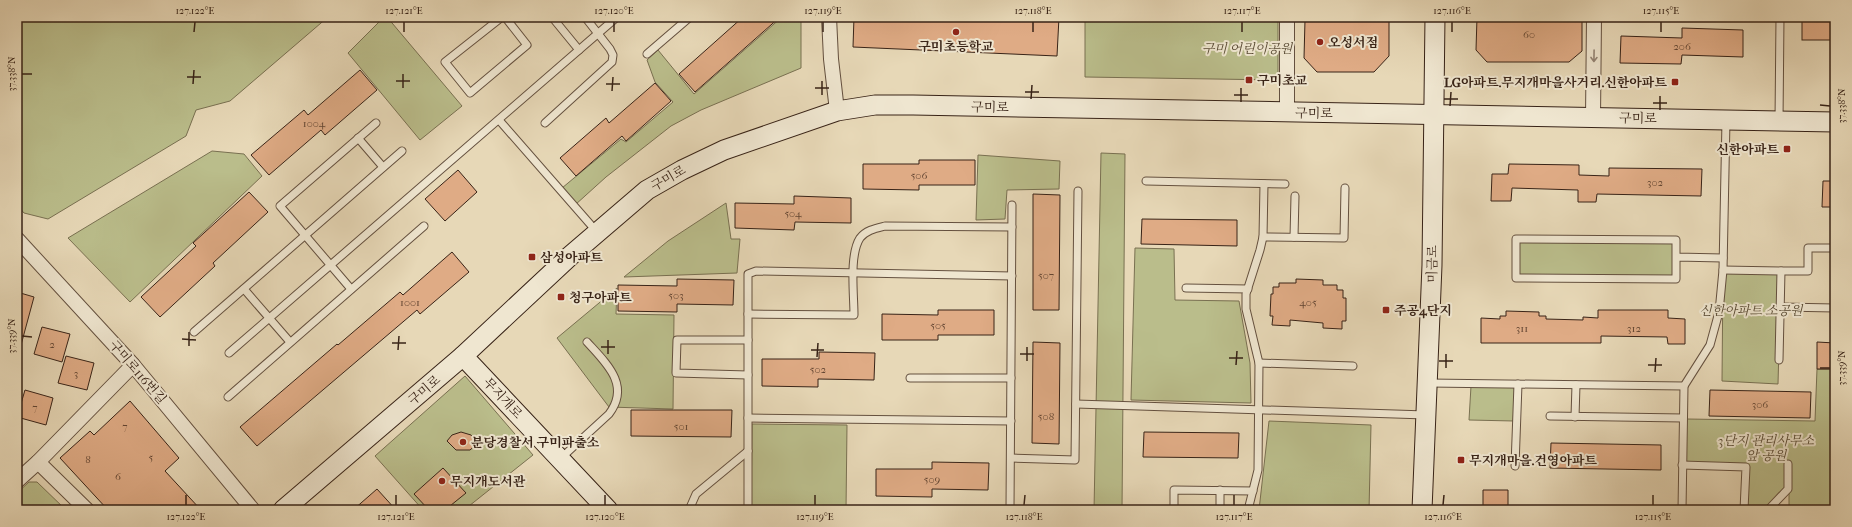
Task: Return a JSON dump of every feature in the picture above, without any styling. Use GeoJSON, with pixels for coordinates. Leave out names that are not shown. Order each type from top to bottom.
{"type":"FeatureCollection","features":[{"type":"Feature","properties":{"kind":"street"},"geometry":{"type":"LineString","coordinates":[[829,17],[831,59],[837,111]]}},
{"type":"Feature","properties":{"kind":"street"},"geometry":{"type":"LineString","coordinates":[[1287,17],[1288,112]]}},
{"type":"Feature","properties":{"kind":"street","name":"미금로"},"geometry":{"type":"LineString","coordinates":[[1422,510],[1432,265],[1435,17]]}},
{"type":"Feature","properties":{"kind":"street"},"geometry":{"type":"LineString","coordinates":[[1593,117],[1594,17]]}},
{"type":"Feature","properties":{"kind":"street","name":"구미로"},"geometry":{"type":"LineString","coordinates":[[286,509],[464,356],[597,232],[647,190],[682,170],[724,150],[837,111],[875,106],[912,105],[1835,122]]}},
{"type":"Feature","properties":{"kind":"street","name":"구미로116번길"},"geometry":{"type":"LineString","coordinates":[[17,240],[133,365],[253,510]]}},
{"type":"Feature","properties":{"kind":"street","name":"무지개로"},"geometry":{"type":"LineString","coordinates":[[464,356],[608,510]]}},
{"type":"Feature","properties":{"kind":"street"},"geometry":{"type":"LineString","coordinates":[[17,481],[38,462],[133,365]]}},
{"type":"Feature","properties":{"kind":"street"},"geometry":{"type":"LineString","coordinates":[[38,462],[87,510]]}},
{"type":"Feature","properties":{"kind":"lane"},"geometry":{"type":"LineString","coordinates":[[502,17],[445,62],[470,93],[527,45],[505,17]]}},
{"type":"Feature","properties":{"kind":"lane"},"geometry":{"type":"LineString","coordinates":[[552,17],[579,50]]}},
{"type":"Feature","properties":{"kind":"lane"},"geometry":{"type":"LineString","coordinates":[[545,123],[612,62],[613,55],[610,49],[585,17]]}},
{"type":"Feature","properties":{"kind":"lane"},"geometry":{"type":"LineString","coordinates":[[229,353],[617,17]]}},
{"type":"Feature","properties":{"kind":"lane"},"geometry":{"type":"LineString","coordinates":[[647,54],[690,17]]}},
{"type":"Feature","properties":{"kind":"lane"},"geometry":{"type":"LineString","coordinates":[[1779,121],[1780,17]]}},
{"type":"Feature","properties":{"kind":"lane"},"geometry":{"type":"LineString","coordinates":[[499,120],[597,232]]}},
{"type":"Feature","properties":{"kind":"lane"},"geometry":{"type":"LineString","coordinates":[[1682,510],[1684,386],[1710,345],[1719,312],[1723,270],[1726,120]]}},
{"type":"Feature","properties":{"kind":"lane"},"geometry":{"type":"LineString","coordinates":[[351,290],[280,206],[376,123]]}},
{"type":"Feature","properties":{"kind":"lane"},"geometry":{"type":"LineString","coordinates":[[358,138],[383,167]]}},
{"type":"Feature","properties":{"kind":"lane"},"geometry":{"type":"LineString","coordinates":[[194,332],[402,151]]}},
{"type":"Feature","properties":{"kind":"lane"},"geometry":{"type":"LineString","coordinates":[[1146,181],[1285,184]]}},
{"type":"Feature","properties":{"kind":"lane"},"geometry":{"type":"LineString","coordinates":[[1248,510],[1258,470],[1259,362],[1246,308],[1248,289],[1263,237],[1264,184]]}},
{"type":"Feature","properties":{"kind":"lane"},"geometry":{"type":"LineString","coordinates":[[1263,237],[1344,238],[1345,188]]}},
{"type":"Feature","properties":{"kind":"lane"},"geometry":{"type":"LineString","coordinates":[[1011,458],[1075,460],[1078,191]]}},
{"type":"Feature","properties":{"kind":"lane"},"geometry":{"type":"LineString","coordinates":[[1294,237],[1295,196]]}},
{"type":"Feature","properties":{"kind":"lane"},"geometry":{"type":"LineString","coordinates":[[1010,510],[1012,205]]}},
{"type":"Feature","properties":{"kind":"lane"},"geometry":{"type":"LineString","coordinates":[[228,397],[424,226]]}},
{"type":"Feature","properties":{"kind":"lane"},"geometry":{"type":"LineString","coordinates":[[748,314],[854,315],[855,248],[861,237],[873,229],[885,226],[1012,227]]}},
{"type":"Feature","properties":{"kind":"lane"},"geometry":{"type":"LineString","coordinates":[[1516,239],[1676,240],[1676,257],[1676,279],[1516,278],[1516,239]]}},
{"type":"Feature","properties":{"kind":"lane"},"geometry":{"type":"LineString","coordinates":[[1723,270],[1808,271],[1808,248],[1835,248]]}},
{"type":"Feature","properties":{"kind":"lane"},"geometry":{"type":"LineString","coordinates":[[1676,257],[1723,258]]}},
{"type":"Feature","properties":{"kind":"lane"},"geometry":{"type":"LineString","coordinates":[[748,510],[748,274],[756,271],[1012,276]]}},
{"type":"Feature","properties":{"kind":"lane"},"geometry":{"type":"LineString","coordinates":[[1779,360],[1781,271]]}},
{"type":"Feature","properties":{"kind":"lane"},"geometry":{"type":"LineString","coordinates":[[1186,288],[1248,289]]}},
{"type":"Feature","properties":{"kind":"lane"},"geometry":{"type":"LineString","coordinates":[[244,289],[290,342]]}},
{"type":"Feature","properties":{"kind":"lane"},"geometry":{"type":"LineString","coordinates":[[1780,307],[1835,308]]}},
{"type":"Feature","properties":{"kind":"lane"},"geometry":{"type":"LineString","coordinates":[[748,340],[677,340],[676,373],[748,375]]}},
{"type":"Feature","properties":{"kind":"lane"},"geometry":{"type":"LineString","coordinates":[[560,459],[609,414],[614,408],[617,399],[616,379],[610,368],[587,342]]}},
{"type":"Feature","properties":{"kind":"lane"},"geometry":{"type":"LineString","coordinates":[[1259,362],[1354,366]]}},
{"type":"Feature","properties":{"kind":"lane"},"geometry":{"type":"LineString","coordinates":[[910,378],[1011,378]]}},
{"type":"Feature","properties":{"kind":"lane"},"geometry":{"type":"LineString","coordinates":[[1428,383],[1684,386]]}},
{"type":"Feature","properties":{"kind":"lane"},"geometry":{"type":"LineString","coordinates":[[1515,466],[1518,384]]}},
{"type":"Feature","properties":{"kind":"lane"},"geometry":{"type":"LineString","coordinates":[[1575,417],[1576,385]]}},
{"type":"Feature","properties":{"kind":"lane"},"geometry":{"type":"LineString","coordinates":[[1076,404],[1426,415]]}},
{"type":"Feature","properties":{"kind":"lane"},"geometry":{"type":"LineString","coordinates":[[1550,416],[1683,418]]}},
{"type":"Feature","properties":{"kind":"lane"},"geometry":{"type":"LineString","coordinates":[[748,418],[1011,421]]}},
{"type":"Feature","properties":{"kind":"lane"},"geometry":{"type":"LineString","coordinates":[[689,510],[696,494],[748,451]]}},
{"type":"Feature","properties":{"kind":"lane"},"geometry":{"type":"LineString","coordinates":[[1768,510],[1788,489],[1788,464]]}},
{"type":"Feature","properties":{"kind":"lane"},"geometry":{"type":"LineString","coordinates":[[1682,466],[1746,467],[1744,510]]}},
{"type":"Feature","properties":{"kind":"lane"},"geometry":{"type":"LineString","coordinates":[[1174,510],[1174,490],[1253,491]]}},
{"type":"Feature","properties":{"kind":"lane"},"geometry":{"type":"LineString","coordinates":[[1220,490],[1220,510]]}},
{"type":"Feature","properties":{"kind":"green space"},"geometry":{"type":"Polygon","coordinates":[[[17,17],[328,17],[230,101],[196,110],[186,136],[48,219],[24,213],[17,205],[17,17]]]}},
{"type":"Feature","properties":{"kind":"green space"},"geometry":{"type":"Polygon","coordinates":[[[384,17],[387,17],[462,106],[420,140],[348,53],[384,17]]]}},
{"type":"Feature","properties":{"kind":"green space"},"geometry":{"type":"Polygon","coordinates":[[[782,17],[801,17],[801,68],[701,110],[671,126],[606,177],[575,205],[562,188],[621,139],[626,142],[673,102],[655,82],[647,60],[658,50],[694,94],[782,17]]]}},
{"type":"Feature","properties":{"kind":"green space","name":"구미 어린이공원"},"geometry":{"type":"Polygon","coordinates":[[[1085,17],[1278,17],[1278,80],[1085,77],[1085,17]]]}},
{"type":"Feature","properties":{"kind":"green space"},"geometry":{"type":"Polygon","coordinates":[[[212,151],[244,154],[262,176],[130,302],[68,238],[212,151]]]}},
{"type":"Feature","properties":{"kind":"green space"},"geometry":{"type":"Polygon","coordinates":[[[1101,153],[1125,154],[1122,510],[1094,510],[1101,153]]]}},
{"type":"Feature","properties":{"kind":"green space"},"geometry":{"type":"Polygon","coordinates":[[[978,155],[1060,161],[1059,189],[1007,190],[1005,219],[976,220],[978,155]]]}},
{"type":"Feature","properties":{"kind":"green space"},"geometry":{"type":"Polygon","coordinates":[[[726,203],[731,239],[740,239],[737,273],[624,277],[668,241],[726,203]]]}},
{"type":"Feature","properties":{"kind":"green space"},"geometry":{"type":"Polygon","coordinates":[[[1516,239],[1676,240],[1676,279],[1516,278],[1516,239]]]}},
{"type":"Feature","properties":{"kind":"green space"},"geometry":{"type":"Polygon","coordinates":[[[1135,248],[1174,249],[1175,300],[1239,301],[1250,363],[1251,403],[1131,400],[1135,248]]]}},
{"type":"Feature","properties":{"kind":"green space","name":"신한아파트 소공원"},"geometry":{"type":"Polygon","coordinates":[[[1723,270],[1781,271],[1778,384],[1722,381],[1723,270]]]}},
{"type":"Feature","properties":{"kind":"green space"},"geometry":{"type":"Polygon","coordinates":[[[617,288],[616,314],[674,315],[673,409],[609,407],[557,338],[617,288]]]}},
{"type":"Feature","properties":{"kind":"green space","name":"3단지 관리사무소 앞 공원"},"geometry":{"type":"Polygon","coordinates":[[[1817,369],[1835,369],[1835,507],[1832,510],[1789,510],[1789,482],[1788,489],[1768,510],[1744,510],[1746,467],[1682,465],[1687,419],[1815,421],[1817,369]]]}},
{"type":"Feature","properties":{"kind":"green space"},"geometry":{"type":"Polygon","coordinates":[[[465,376],[533,455],[464,510],[423,510],[375,456],[465,376]]]}},
{"type":"Feature","properties":{"kind":"green space"},"geometry":{"type":"Polygon","coordinates":[[[1471,386],[1516,386],[1514,421],[1469,420],[1471,386]]]}},
{"type":"Feature","properties":{"kind":"green space"},"geometry":{"type":"Polygon","coordinates":[[[1269,421],[1371,425],[1369,510],[1259,510],[1269,421]]]}},
{"type":"Feature","properties":{"kind":"green space"},"geometry":{"type":"Polygon","coordinates":[[[752,424],[847,425],[846,510],[751,510],[752,424]]]}},
{"type":"Feature","properties":{"kind":"green space"},"geometry":{"type":"Polygon","coordinates":[[[29,482],[37,482],[66,510],[17,510],[17,493],[29,482]]]}},
{"type":"Feature","properties":{"kind":"building"},"geometry":{"type":"Polygon","coordinates":[[[743,17],[780,17],[695,92],[679,74],[743,17]]]}},
{"type":"Feature","properties":{"kind":"building","name":"구미초등학교"},"geometry":{"type":"Polygon","coordinates":[[[854,17],[1059,17],[1057,56],[853,47],[854,17]]]}},
{"type":"Feature","properties":{"kind":"building"},"geometry":{"type":"Polygon","coordinates":[[[1336,17],[1389,17],[1389,56],[1374,72],[1317,72],[1304,58],[1305,20],[1336,19],[1336,17]]]}},
{"type":"Feature","properties":{"kind":"building"},"geometry":{"type":"Polygon","coordinates":[[[1477,17],[1582,17],[1582,51],[1569,62],[1487,62],[1476,50],[1477,17]]]}},
{"type":"Feature","properties":{"kind":"building"},"geometry":{"type":"Polygon","coordinates":[[[1802,17],[1835,17],[1835,40],[1802,40],[1802,17]]]}},
{"type":"Feature","properties":{"kind":"building"},"geometry":{"type":"Polygon","coordinates":[[[1682,28],[1743,30],[1743,57],[1682,55],[1681,64],[1620,63],[1621,36],[1682,38],[1682,28]]]}},
{"type":"Feature","properties":{"kind":"building"},"geometry":{"type":"Polygon","coordinates":[[[360,70],[377,90],[325,135],[321,130],[269,175],[251,155],[304,110],[308,115],[360,70]]]}},
{"type":"Feature","properties":{"kind":"building"},"geometry":{"type":"Polygon","coordinates":[[[655,83],[671,101],[626,141],[622,136],[576,176],[560,158],[606,118],[609,123],[655,83]]]}},
{"type":"Feature","properties":{"kind":"building"},"geometry":{"type":"Polygon","coordinates":[[[919,160],[975,160],[975,185],[919,185],[919,190],[863,189],[863,164],[919,164],[919,160]]]}},
{"type":"Feature","properties":{"kind":"building"},"geometry":{"type":"Polygon","coordinates":[[[1509,164],[1579,165],[1579,175],[1609,176],[1609,168],[1702,169],[1701,196],[1597,194],[1596,202],[1578,202],[1578,190],[1512,188],[1511,201],[1491,201],[1492,174],[1508,174],[1509,164]]]}},
{"type":"Feature","properties":{"kind":"building"},"geometry":{"type":"Polygon","coordinates":[[[458,170],[477,192],[445,221],[425,199],[458,170]]]}},
{"type":"Feature","properties":{"kind":"building"},"geometry":{"type":"Polygon","coordinates":[[[1823,181],[1835,181],[1835,207],[1822,207],[1823,181]]]}},
{"type":"Feature","properties":{"kind":"building"},"geometry":{"type":"Polygon","coordinates":[[[249,192],[268,212],[213,263],[215,266],[160,317],[141,297],[196,246],[193,243],[249,192]]]}},
{"type":"Feature","properties":{"kind":"building"},"geometry":{"type":"Polygon","coordinates":[[[1033,194],[1060,195],[1059,310],[1033,310],[1033,194]]]}},
{"type":"Feature","properties":{"kind":"building"},"geometry":{"type":"Polygon","coordinates":[[[794,196],[851,198],[851,223],[795,222],[794,230],[735,228],[735,203],[794,204],[794,196]]]}},
{"type":"Feature","properties":{"kind":"building"},"geometry":{"type":"Polygon","coordinates":[[[1142,219],[1237,220],[1237,246],[1141,244],[1142,219]]]}},
{"type":"Feature","properties":{"kind":"building"},"geometry":{"type":"Polygon","coordinates":[[[452,252],[469,272],[420,314],[417,310],[257,446],[240,427],[337,344],[338,345],[400,292],[403,295],[452,252]]]}},
{"type":"Feature","properties":{"kind":"building"},"geometry":{"type":"Polygon","coordinates":[[[677,279],[734,280],[733,305],[677,304],[677,312],[618,311],[618,285],[677,286],[677,279]]]}},
{"type":"Feature","properties":{"kind":"building"},"geometry":{"type":"Polygon","coordinates":[[[1296,279],[1323,280],[1323,285],[1337,285],[1337,290],[1343,290],[1343,298],[1346,298],[1346,321],[1342,321],[1342,329],[1323,328],[1323,323],[1290,320],[1290,326],[1272,325],[1273,316],[1270,316],[1271,294],[1273,294],[1273,287],[1279,287],[1279,283],[1296,283],[1296,279]]]}},
{"type":"Feature","properties":{"kind":"building"},"geometry":{"type":"Polygon","coordinates":[[[17,292],[34,297],[21,345],[17,344],[17,292]]]}},
{"type":"Feature","properties":{"kind":"building"},"geometry":{"type":"Polygon","coordinates":[[[938,310],[994,310],[994,335],[938,335],[938,340],[882,340],[882,314],[938,315],[938,310]]]}},
{"type":"Feature","properties":{"kind":"building"},"geometry":{"type":"Polygon","coordinates":[[[1598,310],[1668,310],[1668,318],[1685,319],[1685,344],[1668,344],[1667,337],[1601,336],[1601,343],[1481,343],[1481,318],[1500,319],[1500,316],[1506,316],[1506,311],[1539,312],[1539,316],[1546,316],[1546,319],[1583,320],[1583,317],[1598,318],[1598,310]]]}},
{"type":"Feature","properties":{"kind":"building"},"geometry":{"type":"Polygon","coordinates":[[[42,327],[70,334],[62,362],[34,354],[42,327]]]}},
{"type":"Feature","properties":{"kind":"building"},"geometry":{"type":"Polygon","coordinates":[[[1033,342],[1060,343],[1059,444],[1032,443],[1033,342]]]}},
{"type":"Feature","properties":{"kind":"building"},"geometry":{"type":"Polygon","coordinates":[[[1817,342],[1835,343],[1835,369],[1817,369],[1817,342]]]}},
{"type":"Feature","properties":{"kind":"building"},"geometry":{"type":"Polygon","coordinates":[[[819,352],[875,353],[874,380],[818,379],[818,387],[762,386],[762,359],[819,359],[819,352]]]}},
{"type":"Feature","properties":{"kind":"building"},"geometry":{"type":"Polygon","coordinates":[[[66,356],[94,363],[87,390],[58,383],[66,356]]]}},
{"type":"Feature","properties":{"kind":"building"},"geometry":{"type":"Polygon","coordinates":[[[25,390],[53,398],[46,425],[17,417],[25,390]]]}},
{"type":"Feature","properties":{"kind":"building"},"geometry":{"type":"Polygon","coordinates":[[[1710,390],[1811,392],[1810,418],[1709,416],[1710,390]]]}},
{"type":"Feature","properties":{"kind":"building"},"geometry":{"type":"Polygon","coordinates":[[[130,401],[179,458],[165,471],[201,510],[108,510],[60,458],[90,431],[94,435],[130,401]]]}},
{"type":"Feature","properties":{"kind":"building"},"geometry":{"type":"Polygon","coordinates":[[[631,410],[732,410],[731,437],[631,436],[631,410]]]}},
{"type":"Feature","properties":{"kind":"building","name":"분당경찰서 구미파출소"},"geometry":{"type":"Polygon","coordinates":[[[461,432],[471,435],[478,443],[470,450],[456,450],[447,441],[452,435],[461,432]]]}},
{"type":"Feature","properties":{"kind":"building"},"geometry":{"type":"Polygon","coordinates":[[[1144,432],[1239,433],[1238,458],[1143,457],[1144,432]]]}},
{"type":"Feature","properties":{"kind":"building"},"geometry":{"type":"Polygon","coordinates":[[[1551,443],[1661,445],[1661,470],[1550,468],[1551,443]]]}},
{"type":"Feature","properties":{"kind":"building"},"geometry":{"type":"Polygon","coordinates":[[[932,462],[989,463],[988,490],[932,489],[932,497],[876,496],[876,469],[932,469],[932,462]]]}},
{"type":"Feature","properties":{"kind":"building","name":"무지개도서관"},"geometry":{"type":"Polygon","coordinates":[[[443,468],[466,493],[445,510],[429,510],[414,494],[443,468]]]}},
{"type":"Feature","properties":{"kind":"building"},"geometry":{"type":"Polygon","coordinates":[[[377,489],[396,510],[353,510],[377,489]]]}},
{"type":"Feature","properties":{"kind":"building"},"geometry":{"type":"Polygon","coordinates":[[[1483,490],[1508,490],[1508,506],[1501,506],[1501,510],[1483,510],[1483,490]]]}},
{"type":"Feature","properties":{"kind":"place","name":"구미초등학교"},"geometry":{"type":"Point","coordinates":[956,32]}},
{"type":"Feature","properties":{"kind":"place","name":"오성서점"},"geometry":{"type":"Point","coordinates":[1320,42]}},
{"type":"Feature","properties":{"kind":"place","name":"구미초교"},"geometry":{"type":"Point","coordinates":[1249,80]}},
{"type":"Feature","properties":{"kind":"place","name":"LG아파트.무지개마을사거리.신한아파트"},"geometry":{"type":"Point","coordinates":[1675,82]}},
{"type":"Feature","properties":{"kind":"place","name":"신한아파트"},"geometry":{"type":"Point","coordinates":[1787,149]}},
{"type":"Feature","properties":{"kind":"place","name":"삼성아파트"},"geometry":{"type":"Point","coordinates":[532,257]}},
{"type":"Feature","properties":{"kind":"place","name":"청구아파트"},"geometry":{"type":"Point","coordinates":[561,297]}},
{"type":"Feature","properties":{"kind":"place","name":"주공4단지"},"geometry":{"type":"Point","coordinates":[1386,310]}},
{"type":"Feature","properties":{"kind":"place","name":"분당경찰서 구미파출소"},"geometry":{"type":"Point","coordinates":[463,442]}},
{"type":"Feature","properties":{"kind":"place","name":"무지개마을.건영아파트"},"geometry":{"type":"Point","coordinates":[1461,460]}},
{"type":"Feature","properties":{"kind":"place","name":"무지개도서관"},"geometry":{"type":"Point","coordinates":[442,481]}}]}
